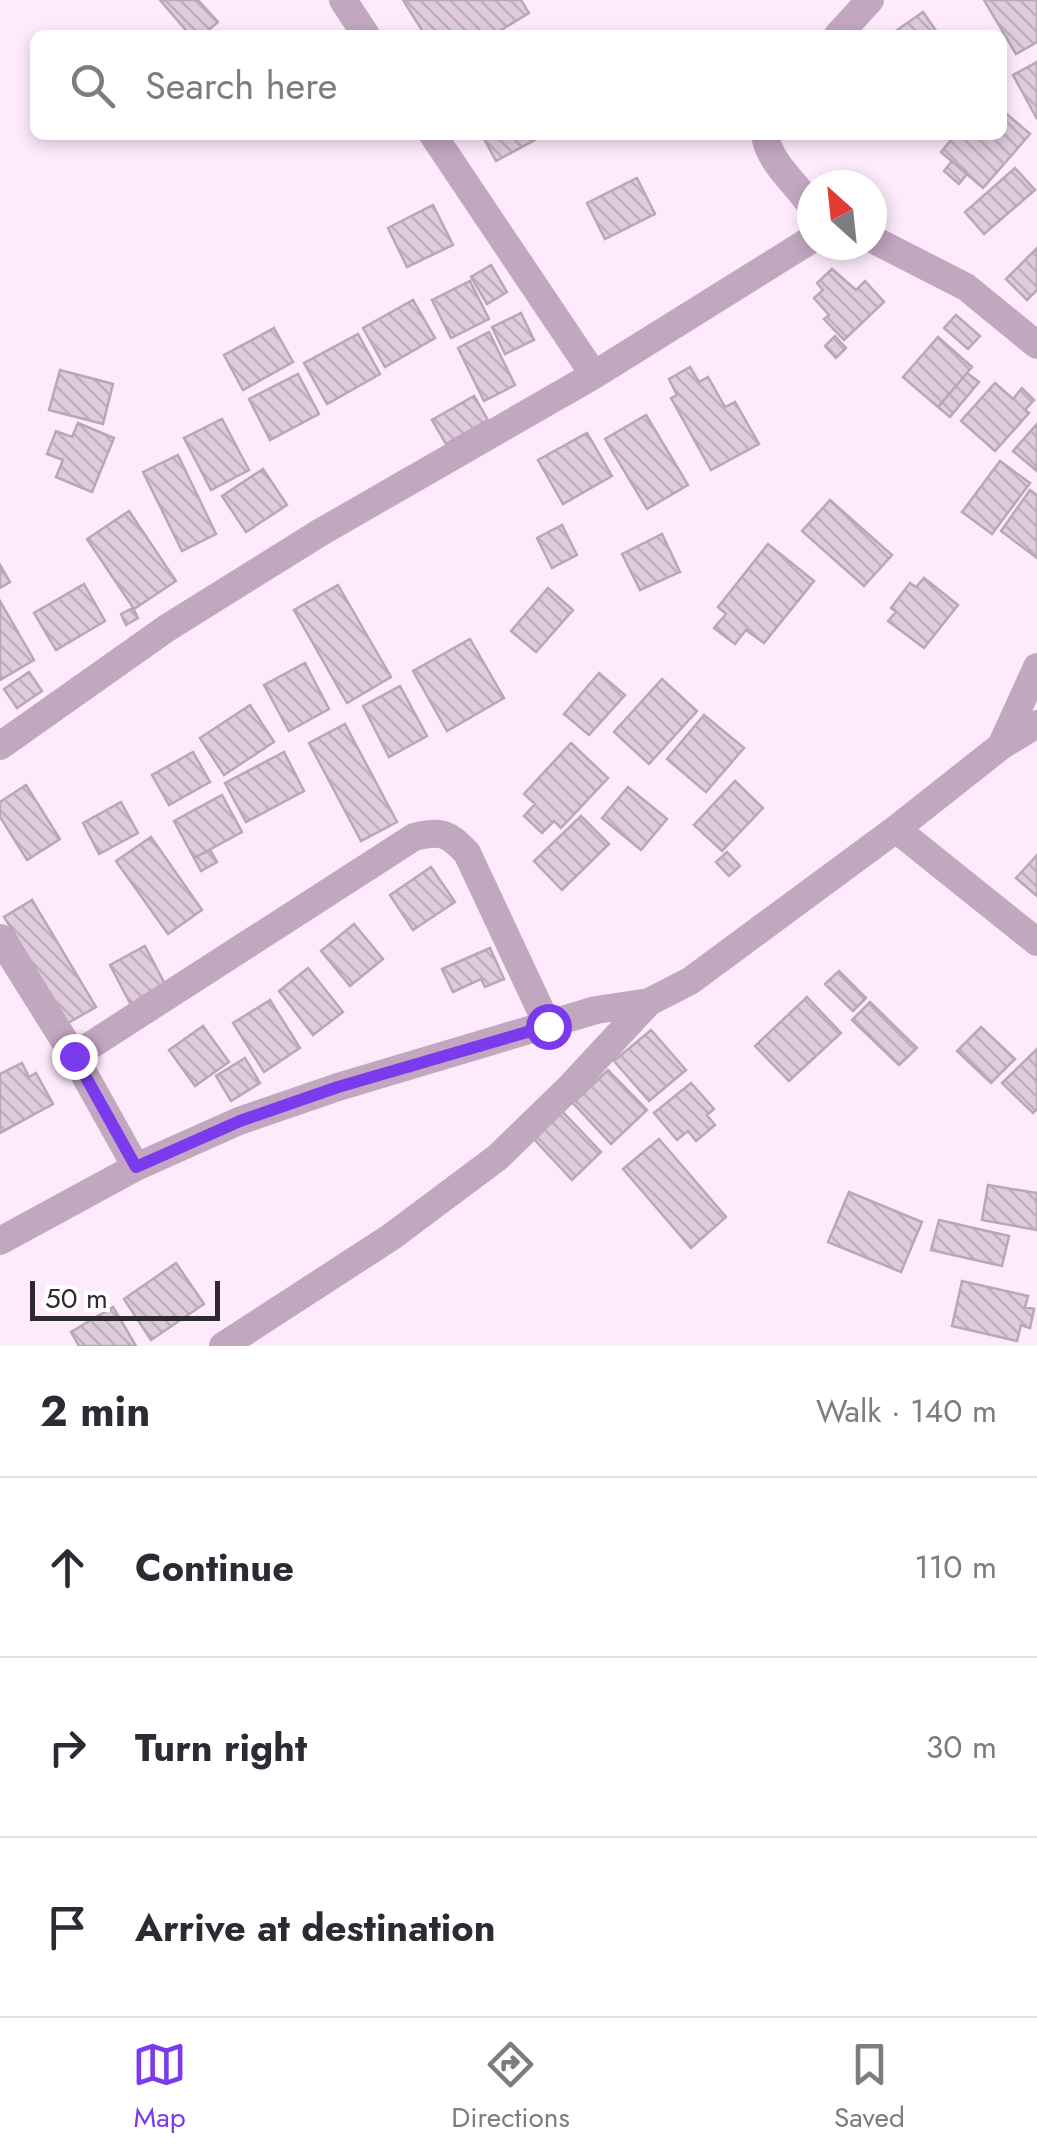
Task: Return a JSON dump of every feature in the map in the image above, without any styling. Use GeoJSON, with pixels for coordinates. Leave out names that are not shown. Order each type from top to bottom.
{"type":"FeatureCollection","features":[{"type":"Feature","properties":{"kind":"street"},"geometry":{"type":"LineString","coordinates":[[342,0],[363,30]]}},
{"type":"Feature","properties":{"kind":"street"},"geometry":{"type":"LineString","coordinates":[[843,30],[870,0]]}},
{"type":"Feature","properties":{"kind":"street"},"geometry":{"type":"LineString","coordinates":[[436,140],[594,375]]}},
{"type":"Feature","properties":{"kind":"street"},"geometry":{"type":"LineString","coordinates":[[765,140],[797,188]]}},
{"type":"Feature","properties":{"kind":"street"},"geometry":{"type":"LineString","coordinates":[[887,246],[966,286],[1037,346]]}},
{"type":"Feature","properties":{"kind":"street"},"geometry":{"type":"LineString","coordinates":[[0,746],[166,628],[321,532],[594,375],[797,249]]}},
{"type":"Feature","properties":{"kind":"street"},"geometry":{"type":"LineString","coordinates":[[1001,746],[1037,666]]}},
{"type":"Feature","properties":{"kind":"street"},"geometry":{"type":"LineString","coordinates":[[0,1241],[136,1167],[240,1121],[338,1087],[596,1010],[649,1002],[690,981],[896,830],[1001,746],[1037,724]]}},
{"type":"Feature","properties":{"kind":"street"},"geometry":{"type":"LineString","coordinates":[[896,830],[1037,942]]}},
{"type":"Feature","properties":{"kind":"street"},"geometry":{"type":"LineString","coordinates":[[74,1056],[414,837],[433,832],[451,836],[466,853],[548,1026]]}},
{"type":"Feature","properties":{"kind":"street"},"geometry":{"type":"LineString","coordinates":[[0,938],[74,1056],[136,1167]]}},
{"type":"Feature","properties":{"kind":"street"},"geometry":{"type":"LineString","coordinates":[[223,1346],[391,1237],[498,1157],[649,1002]]}},
{"type":"Feature","properties":{"kind":"building"},"geometry":{"type":"Polygon","coordinates":[[[160,0],[198,0],[218,22],[209,30],[186,30],[160,0]]]}},
{"type":"Feature","properties":{"kind":"building"},"geometry":{"type":"Polygon","coordinates":[[[403,0],[521,0],[529,13],[501,30],[422,30],[403,0]]]}},
{"type":"Feature","properties":{"kind":"building"},"geometry":{"type":"Polygon","coordinates":[[[984,0],[1037,0],[1037,42],[1016,54],[1007,39],[1007,30],[1002,30],[984,0]]]}},
{"type":"Feature","properties":{"kind":"building"},"geometry":{"type":"Polygon","coordinates":[[[923,12],[936,30],[897,30],[923,12]]]}},
{"type":"Feature","properties":{"kind":"building"},"geometry":{"type":"Polygon","coordinates":[[[1037,62],[1037,119],[1013,75],[1037,62]]]}},
{"type":"Feature","properties":{"kind":"building"},"geometry":{"type":"Polygon","coordinates":[[[1007,114],[1030,134],[983,188],[941,152],[951,140],[1007,140],[1007,114]]]}},
{"type":"Feature","properties":{"kind":"building"},"geometry":{"type":"Polygon","coordinates":[[[485,140],[535,140],[496,161],[485,140]]]}},
{"type":"Feature","properties":{"kind":"building"},"geometry":{"type":"Polygon","coordinates":[[[952,161],[967,174],[959,184],[944,171],[952,161]]]}},
{"type":"Feature","properties":{"kind":"building"},"geometry":{"type":"Polygon","coordinates":[[[1015,168],[1035,190],[984,234],[965,212],[1015,168]]]}},
{"type":"Feature","properties":{"kind":"building"},"geometry":{"type":"Polygon","coordinates":[[[637,178],[655,214],[605,239],[587,203],[637,178]]]}},
{"type":"Feature","properties":{"kind":"building"},"geometry":{"type":"Polygon","coordinates":[[[433,205],[453,245],[407,267],[388,228],[433,205]]]}},
{"type":"Feature","properties":{"kind":"building"},"geometry":{"type":"Polygon","coordinates":[[[1037,248],[1037,290],[1027,300],[1006,279],[1037,248]]]}},
{"type":"Feature","properties":{"kind":"building"},"geometry":{"type":"Polygon","coordinates":[[[491,265],[507,292],[487,304],[471,277],[491,265]]]}},
{"type":"Feature","properties":{"kind":"building"},"geometry":{"type":"Polygon","coordinates":[[[832,269],[856,290],[865,281],[884,302],[844,340],[824,319],[829,315],[814,298],[823,290],[817,283],[832,269]]]}},
{"type":"Feature","properties":{"kind":"building"},"geometry":{"type":"Polygon","coordinates":[[[470,281],[489,319],[451,338],[432,300],[470,281]]]}},
{"type":"Feature","properties":{"kind":"building"},"geometry":{"type":"Polygon","coordinates":[[[413,300],[435,338],[385,367],[363,328],[413,300]]]}},
{"type":"Feature","properties":{"kind":"building"},"geometry":{"type":"Polygon","coordinates":[[[521,313],[534,340],[505,354],[492,327],[521,313]]]}},
{"type":"Feature","properties":{"kind":"building"},"geometry":{"type":"Polygon","coordinates":[[[956,315],[980,336],[968,349],[944,328],[956,315]]]}},
{"type":"Feature","properties":{"kind":"building"},"geometry":{"type":"Polygon","coordinates":[[[274,328],[293,362],[243,390],[224,355],[274,328]]]}},
{"type":"Feature","properties":{"kind":"building"},"geometry":{"type":"Polygon","coordinates":[[[489,332],[515,385],[484,401],[458,348],[489,332]]]}},
{"type":"Feature","properties":{"kind":"building"},"geometry":{"type":"Polygon","coordinates":[[[358,334],[380,374],[327,404],[304,363],[358,334]]]}},
{"type":"Feature","properties":{"kind":"building"},"geometry":{"type":"Polygon","coordinates":[[[835,336],[846,348],[836,358],[825,346],[835,336]]]}},
{"type":"Feature","properties":{"kind":"building"},"geometry":{"type":"Polygon","coordinates":[[[938,337],[972,367],[938,407],[903,377],[938,337]]]}},
{"type":"Feature","properties":{"kind":"building"},"geometry":{"type":"Polygon","coordinates":[[[690,367],[699,382],[708,377],[725,407],[735,402],[759,444],[711,470],[671,398],[677,395],[669,379],[690,367]]]}},
{"type":"Feature","properties":{"kind":"building"},"geometry":{"type":"Polygon","coordinates":[[[60,370],[113,384],[103,424],[49,410],[60,370]]]}},
{"type":"Feature","properties":{"kind":"building"},"geometry":{"type":"Polygon","coordinates":[[[967,373],[979,382],[950,417],[938,407],[967,373]]]}},
{"type":"Feature","properties":{"kind":"building"},"geometry":{"type":"Polygon","coordinates":[[[298,374],[319,414],[270,440],[249,399],[298,374]]]}},
{"type":"Feature","properties":{"kind":"building"},"geometry":{"type":"Polygon","coordinates":[[[995,383],[1013,399],[1022,388],[1034,400],[1025,410],[1029,413],[995,451],[961,421],[995,383]]]}},
{"type":"Feature","properties":{"kind":"building"},"geometry":{"type":"Polygon","coordinates":[[[474,396],[488,420],[446,444],[432,420],[474,396]]]}},
{"type":"Feature","properties":{"kind":"building"},"geometry":{"type":"Polygon","coordinates":[[[646,415],[688,485],[647,509],[605,439],[646,415]]]}},
{"type":"Feature","properties":{"kind":"building"},"geometry":{"type":"Polygon","coordinates":[[[222,419],[249,470],[211,490],[184,438],[222,419]]]}},
{"type":"Feature","properties":{"kind":"building"},"geometry":{"type":"Polygon","coordinates":[[[78,423],[114,438],[92,492],[56,477],[63,460],[47,454],[56,431],[72,437],[78,423]]]}},
{"type":"Feature","properties":{"kind":"building"},"geometry":{"type":"Polygon","coordinates":[[[1037,424],[1037,471],[1013,451],[1037,424]]]}},
{"type":"Feature","properties":{"kind":"building"},"geometry":{"type":"Polygon","coordinates":[[[587,433],[612,476],[563,504],[538,460],[587,433]]]}},
{"type":"Feature","properties":{"kind":"building"},"geometry":{"type":"Polygon","coordinates":[[[178,455],[216,534],[182,551],[143,472],[178,455]]]}},
{"type":"Feature","properties":{"kind":"building"},"geometry":{"type":"Polygon","coordinates":[[[1000,461],[1030,483],[992,534],[962,512],[1000,461]]]}},
{"type":"Feature","properties":{"kind":"building"},"geometry":{"type":"Polygon","coordinates":[[[263,469],[287,505],[246,532],[222,496],[263,469]]]}},
{"type":"Feature","properties":{"kind":"building"},"geometry":{"type":"Polygon","coordinates":[[[1030,490],[1037,495],[1037,558],[1001,531],[1030,490]]]}},
{"type":"Feature","properties":{"kind":"building"},"geometry":{"type":"Polygon","coordinates":[[[830,500],[892,555],[864,586],[802,531],[830,500]]]}},
{"type":"Feature","properties":{"kind":"building"},"geometry":{"type":"Polygon","coordinates":[[[129,511],[176,581],[134,609],[87,539],[129,511]]]}},
{"type":"Feature","properties":{"kind":"building"},"geometry":{"type":"Polygon","coordinates":[[[562,525],[577,555],[552,568],[537,538],[562,525]]]}},
{"type":"Feature","properties":{"kind":"building"},"geometry":{"type":"Polygon","coordinates":[[[662,534],[680,572],[640,590],[622,554],[662,534]]]}},
{"type":"Feature","properties":{"kind":"building"},"geometry":{"type":"Polygon","coordinates":[[[768,544],[814,581],[764,643],[746,630],[735,644],[714,628],[726,614],[718,607],[768,544]]]}},
{"type":"Feature","properties":{"kind":"building"},"geometry":{"type":"Polygon","coordinates":[[[0,565],[10,582],[0,588],[0,565]]]}},
{"type":"Feature","properties":{"kind":"building"},"geometry":{"type":"Polygon","coordinates":[[[924,578],[958,605],[924,648],[888,621],[896,612],[891,608],[910,583],[916,587],[924,578]]]}},
{"type":"Feature","properties":{"kind":"building"},"geometry":{"type":"Polygon","coordinates":[[[84,584],[105,621],[56,650],[34,613],[84,584]]]}},
{"type":"Feature","properties":{"kind":"building"},"geometry":{"type":"Polygon","coordinates":[[[338,585],[391,677],[347,703],[294,610],[338,585]]]}},
{"type":"Feature","properties":{"kind":"building"},"geometry":{"type":"Polygon","coordinates":[[[548,588],[573,610],[536,652],[511,631],[548,588]]]}},
{"type":"Feature","properties":{"kind":"building"},"geometry":{"type":"Polygon","coordinates":[[[0,601],[34,660],[0,680],[0,601]]]}},
{"type":"Feature","properties":{"kind":"building"},"geometry":{"type":"Polygon","coordinates":[[[133,608],[138,618],[126,625],[121,614],[133,608]]]}},
{"type":"Feature","properties":{"kind":"building"},"geometry":{"type":"Polygon","coordinates":[[[470,639],[504,698],[447,731],[413,671],[470,639]]]}},
{"type":"Feature","properties":{"kind":"building"},"geometry":{"type":"Polygon","coordinates":[[[305,663],[329,709],[289,731],[264,685],[305,663]]]}},
{"type":"Feature","properties":{"kind":"building"},"geometry":{"type":"Polygon","coordinates":[[[29,672],[42,691],[17,708],[4,689],[29,672]]]}},
{"type":"Feature","properties":{"kind":"building"},"geometry":{"type":"Polygon","coordinates":[[[599,673],[625,695],[589,735],[564,714],[599,673]]]}},
{"type":"Feature","properties":{"kind":"building"},"geometry":{"type":"Polygon","coordinates":[[[662,679],[697,711],[649,764],[614,732],[662,679]]]}},
{"type":"Feature","properties":{"kind":"building"},"geometry":{"type":"Polygon","coordinates":[[[400,686],[427,736],[389,757],[363,706],[400,686]]]}},
{"type":"Feature","properties":{"kind":"building"},"geometry":{"type":"Polygon","coordinates":[[[250,705],[274,742],[224,775],[200,738],[250,705]]]}},
{"type":"Feature","properties":{"kind":"building"},"geometry":{"type":"Polygon","coordinates":[[[704,715],[744,748],[706,792],[667,759],[704,715]]]}},
{"type":"Feature","properties":{"kind":"building"},"geometry":{"type":"Polygon","coordinates":[[[345,724],[397,822],[361,841],[309,743],[345,724]]]}},
{"type":"Feature","properties":{"kind":"building"},"geometry":{"type":"Polygon","coordinates":[[[571,743],[608,778],[561,828],[554,821],[542,833],[524,816],[535,804],[524,794],[571,743]]]}},
{"type":"Feature","properties":{"kind":"building"},"geometry":{"type":"Polygon","coordinates":[[[193,752],[210,782],[169,805],[152,775],[193,752]]]}},
{"type":"Feature","properties":{"kind":"building"},"geometry":{"type":"Polygon","coordinates":[[[284,752],[304,791],[246,822],[225,783],[284,752]]]}},
{"type":"Feature","properties":{"kind":"building"},"geometry":{"type":"Polygon","coordinates":[[[735,781],[763,808],[722,851],[694,825],[735,781]]]}},
{"type":"Feature","properties":{"kind":"building"},"geometry":{"type":"Polygon","coordinates":[[[26,785],[60,839],[27,860],[0,817],[0,802],[26,785]]]}},
{"type":"Feature","properties":{"kind":"building"},"geometry":{"type":"Polygon","coordinates":[[[628,787],[667,819],[641,850],[602,818],[628,787]]]}},
{"type":"Feature","properties":{"kind":"building"},"geometry":{"type":"Polygon","coordinates":[[[222,795],[242,832],[194,858],[174,821],[222,795]]]}},
{"type":"Feature","properties":{"kind":"building"},"geometry":{"type":"Polygon","coordinates":[[[121,802],[138,833],[99,854],[83,823],[121,802]]]}},
{"type":"Feature","properties":{"kind":"building"},"geometry":{"type":"Polygon","coordinates":[[[581,816],[609,844],[562,890],[534,861],[581,816]]]}},
{"type":"Feature","properties":{"kind":"building"},"geometry":{"type":"Polygon","coordinates":[[[151,837],[202,910],[168,934],[116,861],[151,837]]]}},
{"type":"Feature","properties":{"kind":"building"},"geometry":{"type":"Polygon","coordinates":[[[210,850],[217,862],[201,871],[194,858],[210,850]]]}},
{"type":"Feature","properties":{"kind":"building"},"geometry":{"type":"Polygon","coordinates":[[[727,852],[740,866],[729,876],[716,862],[727,852]]]}},
{"type":"Feature","properties":{"kind":"building"},"geometry":{"type":"Polygon","coordinates":[[[1037,855],[1037,896],[1016,878],[1037,855]]]}},
{"type":"Feature","properties":{"kind":"building"},"geometry":{"type":"Polygon","coordinates":[[[431,867],[455,902],[413,930],[390,895],[431,867]]]}},
{"type":"Feature","properties":{"kind":"building"},"geometry":{"type":"Polygon","coordinates":[[[32,900],[96,1007],[68,1023],[4,917],[32,900]]]}},
{"type":"Feature","properties":{"kind":"building"},"geometry":{"type":"Polygon","coordinates":[[[354,924],[383,959],[350,986],[321,951],[354,924]]]}},
{"type":"Feature","properties":{"kind":"building"},"geometry":{"type":"Polygon","coordinates":[[[145,946],[166,986],[131,1005],[110,965],[145,946]]]}},
{"type":"Feature","properties":{"kind":"building"},"geometry":{"type":"Polygon","coordinates":[[[490,948],[504,979],[485,987],[481,979],[453,992],[442,969],[490,948]]]}},
{"type":"Feature","properties":{"kind":"building"},"geometry":{"type":"Polygon","coordinates":[[[308,968],[343,1012],[313,1035],[279,991],[308,968]]]}},
{"type":"Feature","properties":{"kind":"building"},"geometry":{"type":"Polygon","coordinates":[[[839,971],[866,998],[853,1011],[825,984],[839,971]]]}},
{"type":"Feature","properties":{"kind":"building"},"geometry":{"type":"Polygon","coordinates":[[[807,997],[841,1033],[789,1081],[755,1046],[807,997]]]}},
{"type":"Feature","properties":{"kind":"building"},"geometry":{"type":"Polygon","coordinates":[[[270,1000],[300,1048],[264,1072],[233,1023],[270,1000]]]}},
{"type":"Feature","properties":{"kind":"building"},"geometry":{"type":"Polygon","coordinates":[[[870,1002],[917,1048],[899,1065],[852,1020],[870,1002]]]}},
{"type":"Feature","properties":{"kind":"building"},"geometry":{"type":"Polygon","coordinates":[[[203,1026],[229,1062],[195,1086],[169,1050],[203,1026]]]}},
{"type":"Feature","properties":{"kind":"building"},"geometry":{"type":"Polygon","coordinates":[[[981,1027],[1015,1059],[991,1083],[957,1051],[981,1027]]]}},
{"type":"Feature","properties":{"kind":"building"},"geometry":{"type":"Polygon","coordinates":[[[651,1030],[686,1070],[649,1101],[614,1061],[651,1030]]]}},
{"type":"Feature","properties":{"kind":"building"},"geometry":{"type":"Polygon","coordinates":[[[1037,1049],[1037,1109],[1033,1113],[1002,1083],[1037,1049]]]}},
{"type":"Feature","properties":{"kind":"building"},"geometry":{"type":"Polygon","coordinates":[[[245,1058],[260,1083],[231,1101],[216,1076],[245,1058]]]}},
{"type":"Feature","properties":{"kind":"building"},"geometry":{"type":"Polygon","coordinates":[[[22,1063],[29,1077],[36,1073],[53,1104],[0,1133],[0,1074],[22,1063]]]}},
{"type":"Feature","properties":{"kind":"building"},"geometry":{"type":"Polygon","coordinates":[[[608,1070],[647,1110],[611,1144],[573,1103],[608,1070]]]}},
{"type":"Feature","properties":{"kind":"building"},"geometry":{"type":"Polygon","coordinates":[[[691,1083],[714,1109],[707,1115],[715,1125],[696,1141],[688,1131],[677,1140],[654,1113],[691,1083]]]}},
{"type":"Feature","properties":{"kind":"building"},"geometry":{"type":"Polygon","coordinates":[[[562,1111],[601,1152],[572,1180],[533,1138],[562,1111]]]}},
{"type":"Feature","properties":{"kind":"building"},"geometry":{"type":"Polygon","coordinates":[[[659,1139],[726,1217],[691,1248],[623,1169],[659,1139]]]}},
{"type":"Feature","properties":{"kind":"building"},"geometry":{"type":"Polygon","coordinates":[[[988,1185],[1037,1193],[1037,1230],[982,1220],[988,1185]]]}},
{"type":"Feature","properties":{"kind":"building"},"geometry":{"type":"Polygon","coordinates":[[[849,1192],[922,1222],[901,1272],[828,1242],[849,1192]]]}},
{"type":"Feature","properties":{"kind":"building"},"geometry":{"type":"Polygon","coordinates":[[[939,1220],[1009,1236],[1002,1266],[931,1250],[939,1220]]]}},
{"type":"Feature","properties":{"kind":"building"},"geometry":{"type":"Polygon","coordinates":[[[176,1263],[204,1304],[151,1340],[124,1299],[176,1263]]]}},
{"type":"Feature","properties":{"kind":"building"},"geometry":{"type":"Polygon","coordinates":[[[962,1281],[1028,1296],[1025,1307],[1034,1309],[1030,1328],[1021,1325],[1017,1341],[952,1326],[962,1281]]]}},
{"type":"Feature","properties":{"kind":"building"},"geometry":{"type":"Polygon","coordinates":[[[113,1307],[136,1346],[79,1346],[71,1332],[113,1307]]]}},
{"type":"Feature","properties":{"kind":"route"},"geometry":{"type":"LineString","coordinates":[[74,1056],[136,1167],[240,1121],[338,1087],[548,1026]]}}]}
